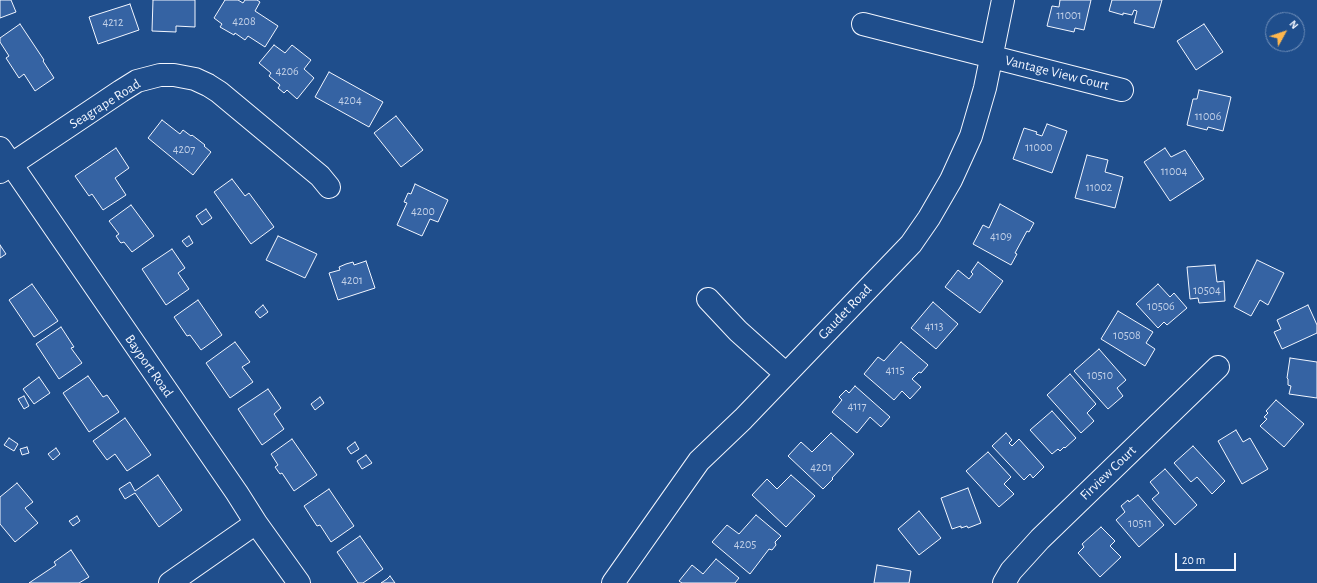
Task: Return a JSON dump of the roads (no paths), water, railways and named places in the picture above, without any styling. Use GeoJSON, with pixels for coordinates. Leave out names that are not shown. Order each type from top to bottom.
{"type":"FeatureCollection","features":[{"type":"Feature","properties":{"kind":"street","name":"Gaudet Road"},"geometry":{"type":"LineString","coordinates":[[613,583],[699,461],[743,420],[911,244],[929,218],[951,180],[971,136],[985,88],[1003,0]]}},
{"type":"Feature","properties":{"kind":"street","name":"Vantage View Court"},"geometry":{"type":"LineString","coordinates":[[863,24],[1122,90]]}},
{"type":"Feature","properties":{"kind":"street","name":"Seagrape Road"},"geometry":{"type":"LineString","coordinates":[[4,162],[138,81],[160,75],[174,75],[195,79],[219,92],[320,176],[329,187]]}},
{"type":"Feature","properties":{"kind":"street","name":"Bayport Road"},"geometry":{"type":"LineString","coordinates":[[4,162],[37,203],[237,493],[256,523],[299,583]]}},
{"type":"Feature","properties":{"kind":"street"},"geometry":{"type":"LineString","coordinates":[[708,300],[738,331],[786,374]]}},
{"type":"Feature","properties":{"kind":"street","name":"Firview Court"},"geometry":{"type":"LineString","coordinates":[[1004,583],[1011,571],[1040,539],[1218,367]]}},
{"type":"Feature","properties":{"kind":"street"},"geometry":{"type":"LineString","coordinates":[[170,583],[256,523]]}}]}
